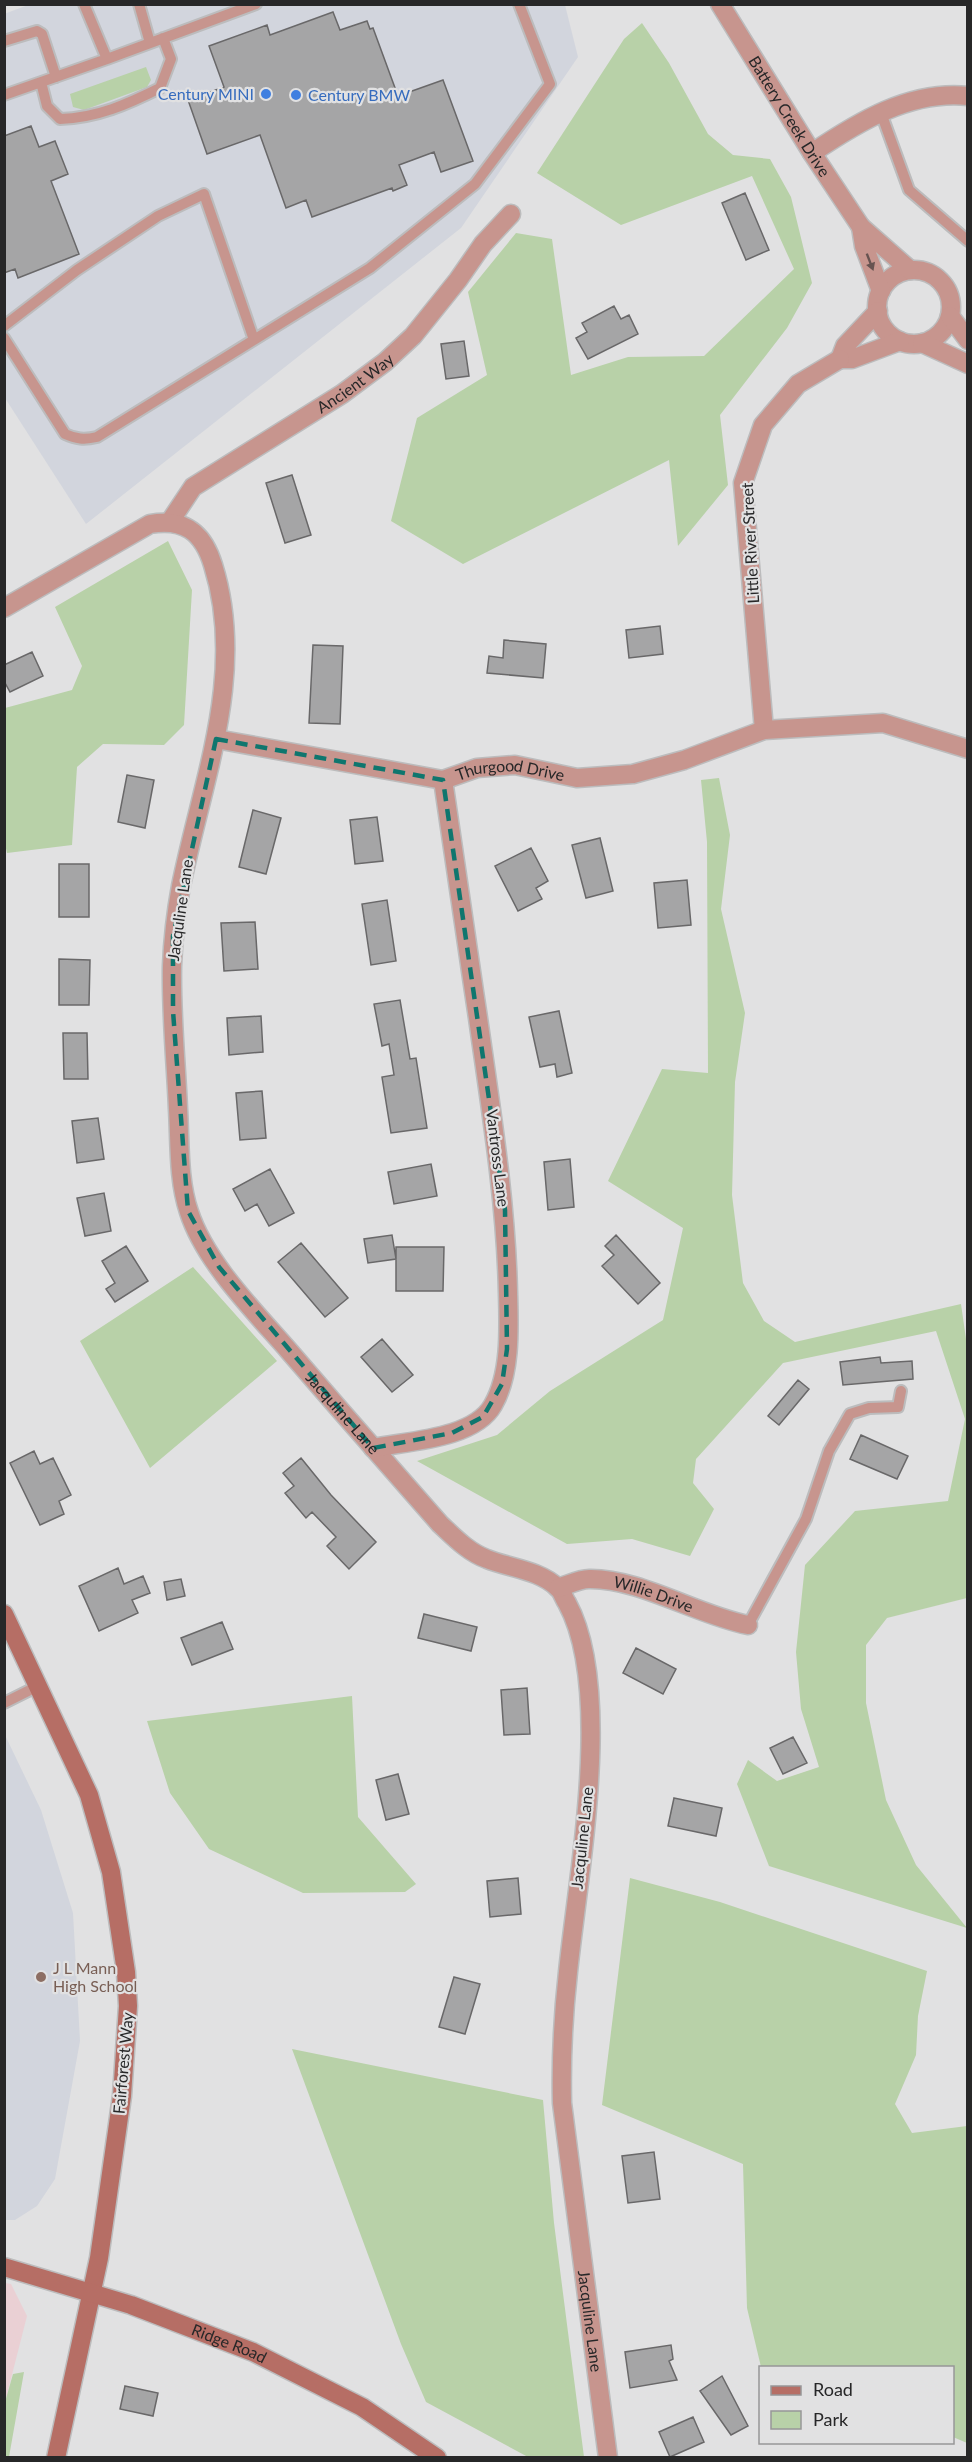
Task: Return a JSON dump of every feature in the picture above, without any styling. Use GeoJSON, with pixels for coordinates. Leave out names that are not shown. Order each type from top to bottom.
{"type":"FeatureCollection","features":[{"type":"Feature","properties":{"kind":"main road","name":"Fairforest Way"},"geometry":{"type":"LineString","coordinates":[[4,1614],[40,1685],[89,1795],[111,1872],[126,1972],[128,2006],[122,2096],[99,2258],[56,2457]]}},
{"type":"Feature","properties":{"kind":"main road","name":"Ridge Road"},"geometry":{"type":"LineString","coordinates":[[4,2267],[180,2322],[253,2352],[362,2407],[437,2457]]}},
{"type":"Feature","properties":{"kind":"street","name":"Battery Creek Drive"},"geometry":{"type":"LineString","coordinates":[[720,4],[812,153],[861,227],[910,270]]}},
{"type":"Feature","properties":{"kind":"street"},"geometry":{"type":"LineString","coordinates":[[812,153],[849,128],[921,98],[968,96]]}},
{"type":"Feature","properties":{"kind":"street","name":"Ancient Way"},"geometry":{"type":"LineString","coordinates":[[171,520],[193,487],[342,394],[385,362],[413,336],[483,244],[511,214]]}},
{"type":"Feature","properties":{"kind":"street","name":"Battery Creek Drive"},"geometry":{"type":"LineString","coordinates":[[861,227],[864,246],[881,291]]}},
{"type":"Feature","properties":{"kind":"street"},"geometry":{"type":"LineString","coordinates":[[922,343],[942,332],[950,316],[950,298],[945,286],[936,277],[925,271],[910,270],[889,280],[881,291],[878,311],[883,326],[900,341],[922,343],[968,364]]}},
{"type":"Feature","properties":{"kind":"street","name":"Little River Street"},"geometry":{"type":"LineString","coordinates":[[840,359],[845,346],[878,311]]}},
{"type":"Feature","properties":{"kind":"street"},"geometry":{"type":"LineString","coordinates":[[950,316],[968,340]]}},
{"type":"Feature","properties":{"kind":"street","name":"Little River Street"},"geometry":{"type":"LineString","coordinates":[[764,730],[744,483],[763,425],[798,384],[840,359],[852,359],[900,341]]}},
{"type":"Feature","properties":{"kind":"street"},"geometry":{"type":"LineString","coordinates":[[4,608],[84,564],[121,539],[150,524],[171,520]]}},
{"type":"Feature","properties":{"kind":"street","name":"Jacquline Lane"},"geometry":{"type":"LineString","coordinates":[[171,520],[188,528],[202,540],[211,558],[220,588],[226,652],[216,739],[181,888],[174,936],[176,1068],[182,1176],[188,1211],[208,1251],[219,1266],[440,1524],[470,1551],[486,1559],[534,1574],[558,1588],[579,1634],[588,1684],[590,1736],[586,1802],[561,2048],[562,2103],[608,2457]]}},
{"type":"Feature","properties":{"kind":"street","name":"Thurgood Drive"},"geometry":{"type":"LineString","coordinates":[[216,739],[443,780],[477,768],[514,765],[577,778],[633,774],[684,760],[764,730],[883,723],[968,749]]}},
{"type":"Feature","properties":{"kind":"street","name":"Vantross Lane"},"geometry":{"type":"LineString","coordinates":[[373,1448],[452,1433],[483,1417],[493,1405],[501,1384],[507,1348],[505,1210],[443,780]]}},
{"type":"Feature","properties":{"kind":"street","name":"Willie Drive"},"geometry":{"type":"LineString","coordinates":[[558,1588],[587,1578],[621,1582],[726,1621],[748,1625]]}},
{"type":"Feature","properties":{"kind":"lane"},"geometry":{"type":"LineString","coordinates":[[84,4],[107,59]]}},
{"type":"Feature","properties":{"kind":"lane"},"geometry":{"type":"LineString","coordinates":[[139,4],[150,43]]}},
{"type":"Feature","properties":{"kind":"lane"},"geometry":{"type":"LineString","coordinates":[[4,95],[256,4]]}},
{"type":"Feature","properties":{"kind":"lane"},"geometry":{"type":"LineString","coordinates":[[4,338],[65,434],[76,439],[87,440],[97,437],[370,268],[475,184],[550,84],[519,4]]}},
{"type":"Feature","properties":{"kind":"lane"},"geometry":{"type":"LineString","coordinates":[[4,42],[37,31],[42,34],[56,77]]}},
{"type":"Feature","properties":{"kind":"lane"},"geometry":{"type":"LineString","coordinates":[[41,82],[47,106],[60,119],[83,119],[128,104],[160,88],[171,59],[163,38]]}},
{"type":"Feature","properties":{"kind":"lane"},"geometry":{"type":"LineString","coordinates":[[881,113],[909,190],[968,241]]}},
{"type":"Feature","properties":{"kind":"lane"},"geometry":{"type":"LineString","coordinates":[[4,326],[77,270],[158,216],[204,194],[254,340]]}},
{"type":"Feature","properties":{"kind":"lane"},"geometry":{"type":"LineString","coordinates":[[748,1625],[806,1519],[829,1451],[850,1414],[868,1408],[898,1407],[901,1391]]}},
{"type":"Feature","properties":{"kind":"lane"},"geometry":{"type":"LineString","coordinates":[[4,1703],[40,1685]]}},
{"type":"Feature","properties":{"kind":"highlighted area"},"geometry":{"type":"Polygon","coordinates":[[[216,739],[443,780],[505,1210],[507,1349],[502,1384],[483,1417],[452,1433],[373,1448],[219,1267],[188,1211],[173,1011],[173,936],[216,739]]]}},
{"type":"Feature","properties":{"kind":"shaded area"},"geometry":{"type":"Polygon","coordinates":[[[31,4],[565,5],[578,57],[461,228],[86,524],[5,398],[4,14],[31,4]]]}},
{"type":"Feature","properties":{"kind":"shaded area","name":"J L Mann High School"},"geometry":{"type":"Polygon","coordinates":[[[4,1733],[41,1810],[73,1913],[80,2041],[55,2179],[37,2206],[15,2220],[4,2220],[4,1733]]]}},
{"type":"Feature","properties":{"kind":"shaded area"},"geometry":{"type":"Polygon","coordinates":[[[5,2283],[11,2284],[27,2316],[5,2402],[5,2283]]]}},
{"type":"Feature","properties":{"kind":"green space"},"geometry":{"type":"Polygon","coordinates":[[[642,23],[669,63],[708,134],[733,155],[770,159],[791,197],[812,283],[787,328],[720,415],[728,485],[678,546],[669,460],[463,564],[391,521],[417,418],[487,375],[468,292],[516,233],[552,239],[571,375],[628,357],[704,356],[794,269],[752,176],[621,225],[537,173],[624,39],[642,23]]]}},
{"type":"Feature","properties":{"kind":"green space"},"geometry":{"type":"Polygon","coordinates":[[[146,67],[151,80],[147,87],[84,110],[73,107],[70,94],[146,67]]]}},
{"type":"Feature","properties":{"kind":"green space"},"geometry":{"type":"Polygon","coordinates":[[[168,541],[192,590],[184,725],[164,745],[103,744],[77,767],[72,845],[7,853],[4,839],[5,708],[72,690],[82,666],[55,607],[168,541]]]}},
{"type":"Feature","properties":{"kind":"green space"},"geometry":{"type":"Polygon","coordinates":[[[719,778],[730,835],[721,909],[745,1013],[735,1082],[732,1195],[743,1283],[764,1321],[795,1342],[961,1304],[968,1353],[967,1598],[887,1618],[866,1645],[866,1703],[886,1800],[916,1865],[967,1928],[769,1866],[737,1784],[748,1760],[777,1781],[819,1767],[801,1709],[796,1652],[805,1565],[855,1511],[948,1501],[965,1419],[936,1331],[783,1363],[696,1459],[693,1483],[714,1509],[690,1556],[632,1539],[567,1544],[417,1461],[497,1435],[550,1391],[663,1320],[683,1228],[608,1181],[662,1069],[708,1073],[707,842],[701,780],[719,778]]]}},
{"type":"Feature","properties":{"kind":"green space"},"geometry":{"type":"Polygon","coordinates":[[[193,1267],[277,1361],[150,1468],[80,1341],[193,1267]]]}},
{"type":"Feature","properties":{"kind":"green space"},"geometry":{"type":"Polygon","coordinates":[[[352,1696],[358,1817],[416,1884],[405,1892],[303,1893],[209,1849],[170,1793],[147,1721],[352,1696]]]}},
{"type":"Feature","properties":{"kind":"green space"},"geometry":{"type":"Polygon","coordinates":[[[630,1878],[720,1902],[927,1971],[918,2016],[916,2055],[895,2104],[912,2133],[967,2126],[967,2443],[954,2437],[954,2366],[761,2366],[747,2308],[743,2164],[602,2105],[630,1878]]]}},
{"type":"Feature","properties":{"kind":"green space"},"geometry":{"type":"Polygon","coordinates":[[[292,2049],[543,2100],[554,2223],[584,2457],[528,2457],[426,2402],[401,2344],[292,2049]]]}},
{"type":"Feature","properties":{"kind":"green space"},"geometry":{"type":"Polygon","coordinates":[[[24,2372],[9,2457],[5,2457],[5,2402],[13,2374],[24,2372]]]}},
{"type":"Feature","properties":{"kind":"building"},"geometry":{"type":"Polygon","coordinates":[[[333,12],[340,30],[367,21],[370,29],[373,28],[398,96],[443,80],[473,161],[441,172],[434,152],[399,165],[407,185],[393,191],[392,188],[312,217],[306,200],[286,208],[260,135],[207,154],[188,100],[224,87],[209,46],[267,25],[270,35],[333,12]]]}},
{"type":"Feature","properties":{"kind":"building"},"geometry":{"type":"Polygon","coordinates":[[[31,126],[39,147],[55,141],[68,174],[51,181],[79,254],[18,278],[15,269],[4,273],[4,136],[31,126]]]}},
{"type":"Feature","properties":{"kind":"building"},"geometry":{"type":"Polygon","coordinates":[[[745,193],[769,250],[746,260],[722,203],[745,193]]]}},
{"type":"Feature","properties":{"kind":"building"},"geometry":{"type":"Polygon","coordinates":[[[614,306],[621,319],[629,315],[638,334],[588,359],[576,338],[587,332],[582,323],[614,306]]]}},
{"type":"Feature","properties":{"kind":"building"},"geometry":{"type":"Polygon","coordinates":[[[464,341],[469,376],[446,379],[441,344],[464,341]]]}},
{"type":"Feature","properties":{"kind":"building"},"geometry":{"type":"Polygon","coordinates":[[[292,475],[311,535],[285,543],[266,483],[292,475]]]}},
{"type":"Feature","properties":{"kind":"building"},"geometry":{"type":"Polygon","coordinates":[[[660,626],[663,654],[629,658],[626,630],[660,626]]]}},
{"type":"Feature","properties":{"kind":"building"},"geometry":{"type":"Polygon","coordinates":[[[504,640],[546,644],[543,678],[487,673],[489,656],[503,658],[504,640]]]}},
{"type":"Feature","properties":{"kind":"building"},"geometry":{"type":"Polygon","coordinates":[[[313,645],[343,646],[340,724],[309,723],[313,645]]]}},
{"type":"Feature","properties":{"kind":"building"},"geometry":{"type":"Polygon","coordinates":[[[32,652],[43,676],[10,692],[4,681],[4,665],[32,652]]]}},
{"type":"Feature","properties":{"kind":"building"},"geometry":{"type":"Polygon","coordinates":[[[127,775],[154,780],[145,828],[118,822],[127,775]]]}},
{"type":"Feature","properties":{"kind":"building"},"geometry":{"type":"Polygon","coordinates":[[[253,810],[281,818],[266,874],[239,867],[253,810]]]}},
{"type":"Feature","properties":{"kind":"building"},"geometry":{"type":"Polygon","coordinates":[[[377,817],[383,861],[355,864],[350,820],[377,817]]]}},
{"type":"Feature","properties":{"kind":"building"},"geometry":{"type":"Polygon","coordinates":[[[600,838],[613,891],[586,898],[572,845],[600,838]]]}},
{"type":"Feature","properties":{"kind":"building"},"geometry":{"type":"Polygon","coordinates":[[[531,848],[548,881],[536,888],[542,899],[518,911],[495,866],[531,848]]]}},
{"type":"Feature","properties":{"kind":"building"},"geometry":{"type":"Polygon","coordinates":[[[59,864],[89,864],[89,917],[59,917],[59,864]]]}},
{"type":"Feature","properties":{"kind":"building"},"geometry":{"type":"Polygon","coordinates":[[[687,880],[691,925],[658,928],[654,883],[687,880]]]}},
{"type":"Feature","properties":{"kind":"building"},"geometry":{"type":"Polygon","coordinates":[[[387,900],[396,961],[371,965],[362,904],[387,900]]]}},
{"type":"Feature","properties":{"kind":"building"},"geometry":{"type":"Polygon","coordinates":[[[255,922],[258,969],[224,971],[221,923],[255,922]]]}},
{"type":"Feature","properties":{"kind":"building"},"geometry":{"type":"Polygon","coordinates":[[[59,959],[90,960],[89,1005],[59,1005],[59,959]]]}},
{"type":"Feature","properties":{"kind":"building"},"geometry":{"type":"Polygon","coordinates":[[[400,1000],[410,1059],[416,1058],[427,1128],[391,1133],[382,1077],[394,1075],[389,1044],[382,1046],[374,1004],[400,1000]]]}},
{"type":"Feature","properties":{"kind":"building"},"geometry":{"type":"Polygon","coordinates":[[[559,1011],[572,1073],[557,1077],[555,1064],[540,1067],[529,1017],[559,1011]]]}},
{"type":"Feature","properties":{"kind":"building"},"geometry":{"type":"Polygon","coordinates":[[[261,1016],[263,1052],[229,1055],[227,1018],[261,1016]]]}},
{"type":"Feature","properties":{"kind":"building"},"geometry":{"type":"Polygon","coordinates":[[[63,1033],[87,1033],[88,1079],[64,1079],[63,1033]]]}},
{"type":"Feature","properties":{"kind":"building"},"geometry":{"type":"Polygon","coordinates":[[[262,1091],[266,1138],[240,1140],[236,1093],[262,1091]]]}},
{"type":"Feature","properties":{"kind":"building"},"geometry":{"type":"Polygon","coordinates":[[[98,1118],[104,1159],[77,1163],[72,1121],[98,1118]]]}},
{"type":"Feature","properties":{"kind":"building"},"geometry":{"type":"Polygon","coordinates":[[[570,1159],[574,1207],[548,1210],[544,1162],[570,1159]]]}},
{"type":"Feature","properties":{"kind":"building"},"geometry":{"type":"Polygon","coordinates":[[[431,1164],[437,1196],[394,1204],[388,1172],[431,1164]]]}},
{"type":"Feature","properties":{"kind":"building"},"geometry":{"type":"Polygon","coordinates":[[[270,1169],[294,1213],[269,1226],[257,1204],[245,1211],[233,1189],[270,1169]]]}},
{"type":"Feature","properties":{"kind":"building"},"geometry":{"type":"Polygon","coordinates":[[[104,1193],[111,1231],[85,1236],[77,1198],[104,1193]]]}},
{"type":"Feature","properties":{"kind":"building"},"geometry":{"type":"Polygon","coordinates":[[[392,1235],[396,1259],[368,1263],[364,1239],[392,1235]]]}},
{"type":"Feature","properties":{"kind":"building"},"geometry":{"type":"Polygon","coordinates":[[[616,1235],[660,1283],[638,1304],[602,1266],[614,1255],[605,1246],[616,1235]]]}},
{"type":"Feature","properties":{"kind":"building"},"geometry":{"type":"Polygon","coordinates":[[[301,1243],[348,1298],[325,1317],[278,1262],[301,1243]]]}},
{"type":"Feature","properties":{"kind":"building"},"geometry":{"type":"Polygon","coordinates":[[[126,1246],[148,1281],[115,1302],[106,1289],[115,1283],[102,1261],[126,1246]]]}},
{"type":"Feature","properties":{"kind":"building"},"geometry":{"type":"Polygon","coordinates":[[[396,1247],[444,1247],[443,1291],[396,1291],[396,1247]]]}},
{"type":"Feature","properties":{"kind":"building"},"geometry":{"type":"Polygon","coordinates":[[[382,1339],[413,1375],[392,1392],[361,1357],[382,1339]]]}},
{"type":"Feature","properties":{"kind":"building"},"geometry":{"type":"Polygon","coordinates":[[[880,1357],[881,1363],[912,1361],[913,1379],[843,1385],[840,1362],[880,1357]]]}},
{"type":"Feature","properties":{"kind":"building"},"geometry":{"type":"Polygon","coordinates":[[[798,1380],[809,1389],[779,1425],[768,1416],[798,1380]]]}},
{"type":"Feature","properties":{"kind":"building"},"geometry":{"type":"Polygon","coordinates":[[[861,1435],[908,1456],[897,1479],[850,1459],[861,1435]]]}},
{"type":"Feature","properties":{"kind":"building"},"geometry":{"type":"Polygon","coordinates":[[[34,1451],[40,1464],[53,1458],[71,1495],[59,1501],[64,1514],[40,1525],[10,1463],[34,1451]]]}},
{"type":"Feature","properties":{"kind":"building"},"geometry":{"type":"Polygon","coordinates":[[[301,1458],[331,1495],[376,1542],[349,1569],[327,1546],[336,1537],[312,1512],[306,1518],[285,1493],[294,1486],[283,1473],[301,1458]]]}},
{"type":"Feature","properties":{"kind":"building"},"geometry":{"type":"Polygon","coordinates":[[[118,1568],[124,1584],[143,1576],[150,1593],[132,1600],[138,1613],[99,1631],[79,1586],[118,1568]]]}},
{"type":"Feature","properties":{"kind":"building"},"geometry":{"type":"Polygon","coordinates":[[[181,1579],[185,1596],[167,1600],[164,1582],[181,1579]]]}},
{"type":"Feature","properties":{"kind":"building"},"geometry":{"type":"Polygon","coordinates":[[[424,1614],[477,1627],[471,1651],[418,1638],[424,1614]]]}},
{"type":"Feature","properties":{"kind":"building"},"geometry":{"type":"Polygon","coordinates":[[[222,1622],[233,1649],[192,1665],[181,1638],[222,1622]]]}},
{"type":"Feature","properties":{"kind":"building"},"geometry":{"type":"Polygon","coordinates":[[[636,1648],[676,1669],[663,1694],[623,1673],[636,1648]]]}},
{"type":"Feature","properties":{"kind":"building"},"geometry":{"type":"Polygon","coordinates":[[[527,1688],[530,1734],[504,1735],[501,1690],[527,1688]]]}},
{"type":"Feature","properties":{"kind":"building"},"geometry":{"type":"Polygon","coordinates":[[[793,1737],[807,1763],[783,1774],[770,1748],[793,1737]]]}},
{"type":"Feature","properties":{"kind":"building"},"geometry":{"type":"Polygon","coordinates":[[[398,1774],[409,1814],[386,1820],[376,1780],[398,1774]]]}},
{"type":"Feature","properties":{"kind":"building"},"geometry":{"type":"Polygon","coordinates":[[[674,1798],[722,1808],[716,1836],[668,1826],[674,1798]]]}},
{"type":"Feature","properties":{"kind":"building"},"geometry":{"type":"Polygon","coordinates":[[[518,1878],[521,1914],[490,1917],[487,1881],[518,1878]]]}},
{"type":"Feature","properties":{"kind":"building"},"geometry":{"type":"Polygon","coordinates":[[[454,1977],[480,1984],[465,2034],[439,2027],[454,1977]]]}},
{"type":"Feature","properties":{"kind":"building"},"geometry":{"type":"Polygon","coordinates":[[[654,2152],[660,2199],[628,2203],[622,2156],[654,2152]]]}},
{"type":"Feature","properties":{"kind":"building"},"geometry":{"type":"Polygon","coordinates":[[[671,2345],[673,2359],[669,2361],[677,2380],[630,2388],[625,2352],[671,2345]]]}},
{"type":"Feature","properties":{"kind":"building"},"geometry":{"type":"Polygon","coordinates":[[[722,2376],[748,2426],[731,2435],[700,2391],[722,2376]]]}},
{"type":"Feature","properties":{"kind":"building"},"geometry":{"type":"Polygon","coordinates":[[[125,2386],[158,2393],[153,2416],[120,2409],[125,2386]]]}},
{"type":"Feature","properties":{"kind":"building"},"geometry":{"type":"Polygon","coordinates":[[[693,2417],[704,2442],[670,2457],[659,2432],[693,2417]]]}},
{"type":"Feature","properties":{"kind":"place","name":"Century MINI"},"geometry":{"type":"Point","coordinates":[266,94]}},
{"type":"Feature","properties":{"kind":"place","name":"Century BMW"},"geometry":{"type":"Point","coordinates":[296,95]}},
{"type":"Feature","properties":{"kind":"place","name":"J L Mann High School"},"geometry":{"type":"Point","coordinates":[41,1977]}}]}
